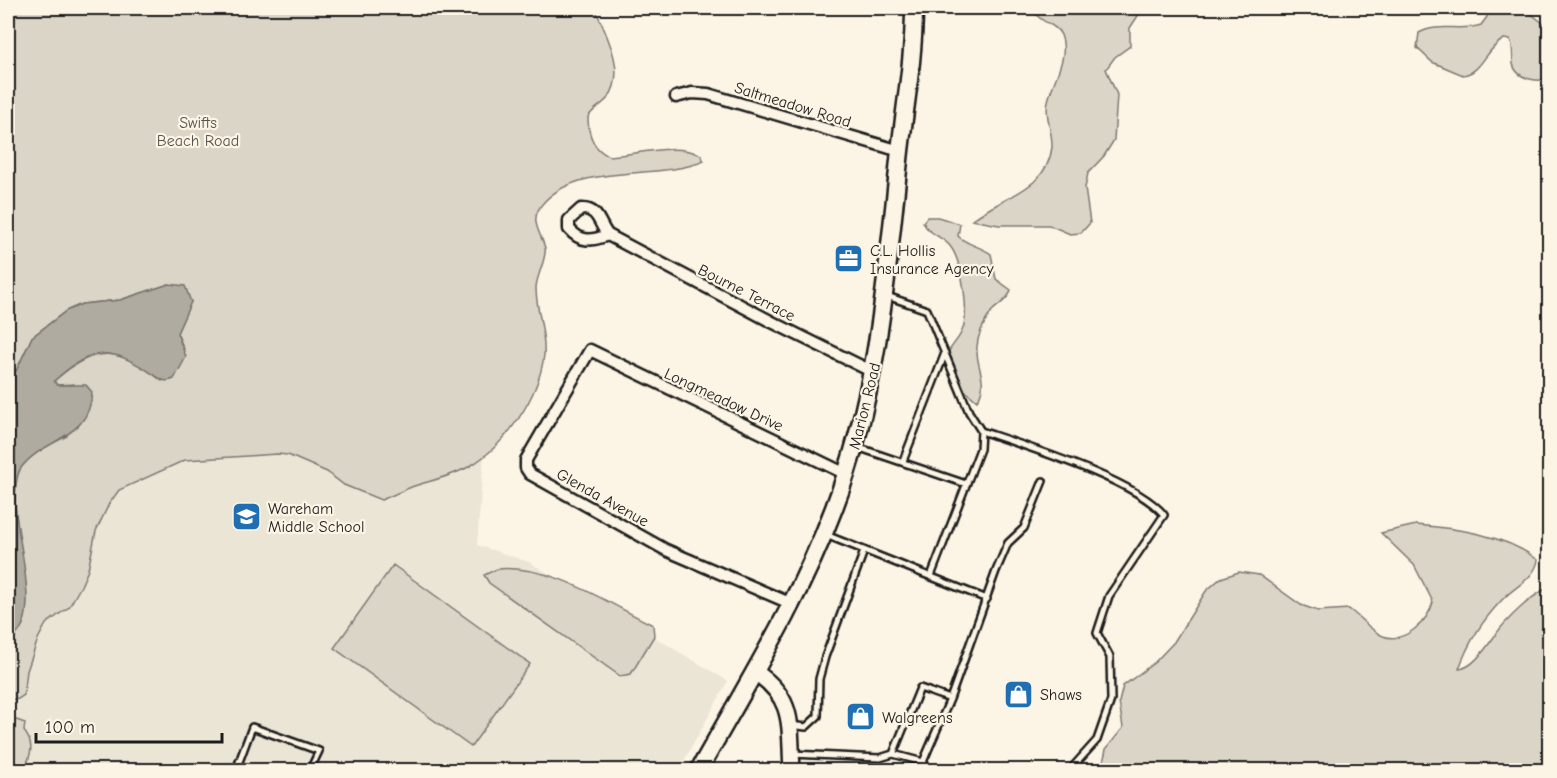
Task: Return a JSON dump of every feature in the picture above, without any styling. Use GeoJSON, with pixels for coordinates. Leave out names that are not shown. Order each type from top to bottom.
{"type":"FeatureCollection","features":[{"type":"Feature","properties":{"kind":"main road","name":"Marion Road"},"geometry":{"type":"LineString","coordinates":[[699,771],[792,604],[823,534],[855,446],[873,372],[885,295],[914,8]]}},
{"type":"Feature","properties":{"kind":"main road"},"geometry":{"type":"LineString","coordinates":[[755,672],[778,690],[786,708],[792,771]]}},
{"type":"Feature","properties":{"kind":"street","name":"Saltmeadow Road"},"geometry":{"type":"LineString","coordinates":[[676,97],[692,93],[708,94],[900,151]]}},
{"type":"Feature","properties":{"kind":"street","name":"Bourne Terrace"},"geometry":{"type":"LineString","coordinates":[[608,236],[771,322],[873,372]]}},
{"type":"Feature","properties":{"kind":"street","name":"Longmeadow Drive"},"geometry":{"type":"LineString","coordinates":[[590,350],[846,474]]}},
{"type":"Feature","properties":{"kind":"street","name":"Glenda Avenue"},"geometry":{"type":"LineString","coordinates":[[590,350],[535,441],[526,460],[526,468],[530,474],[666,550],[792,604]]}},
{"type":"Feature","properties":{"kind":"lane"},"geometry":{"type":"LineString","coordinates":[[885,295],[927,310],[969,412],[981,431],[980,449],[931,576]]}},
{"type":"Feature","properties":{"kind":"lane"},"geometry":{"type":"LineString","coordinates":[[903,461],[945,353]]}},
{"type":"Feature","properties":{"kind":"lane"},"geometry":{"type":"LineString","coordinates":[[981,431],[1052,455],[1123,486],[1155,503],[1164,515],[1109,596],[1097,633],[1110,657],[1111,700],[1097,740],[1070,771]]}},
{"type":"Feature","properties":{"kind":"lane"},"geometry":{"type":"LineString","coordinates":[[855,446],[966,484]]}},
{"type":"Feature","properties":{"kind":"lane"},"geometry":{"type":"LineString","coordinates":[[923,762],[950,699],[1008,543],[1024,528],[1043,481]]}},
{"type":"Feature","properties":{"kind":"lane"},"geometry":{"type":"LineString","coordinates":[[823,534],[987,599]]}},
{"type":"Feature","properties":{"kind":"lane"},"geometry":{"type":"LineString","coordinates":[[788,725],[806,727],[818,716],[819,679],[825,657],[864,551]]}},
{"type":"Feature","properties":{"kind":"lane"},"geometry":{"type":"LineString","coordinates":[[893,754],[921,688],[950,699]]}},
{"type":"Feature","properties":{"kind":"lane"},"geometry":{"type":"LineString","coordinates":[[236,771],[252,727],[319,751],[310,771]]}},
{"type":"Feature","properties":{"kind":"lane"},"geometry":{"type":"LineString","coordinates":[[790,754],[879,758],[893,754],[923,762],[931,771]]}},
{"type":"Feature","properties":{"kind":"shaded area"},"geometry":{"type":"Polygon","coordinates":[[[169,284],[185,286],[191,302],[177,333],[186,357],[174,379],[163,380],[125,358],[102,354],[80,361],[54,381],[57,385],[86,385],[92,392],[89,408],[75,429],[31,458],[18,474],[15,510],[25,574],[26,616],[20,631],[8,640],[8,382],[17,369],[32,337],[66,311],[82,304],[120,300],[169,284]]]}},
{"type":"Feature","properties":{"kind":"shaded area","name":"Wareham Middle School"},"geometry":{"type":"Polygon","coordinates":[[[487,412],[477,545],[529,562],[728,681],[679,770],[8,770],[8,640],[13,638],[18,474],[487,412]]]}},
{"type":"Feature","properties":{"kind":"green space","name":"Swifts Beach Road"},"geometry":{"type":"Polygon","coordinates":[[[8,8],[595,8],[613,53],[616,76],[614,88],[608,98],[588,117],[590,135],[595,145],[609,156],[668,149],[691,151],[701,155],[704,161],[685,167],[598,177],[578,182],[560,190],[539,208],[536,220],[545,248],[536,288],[544,346],[541,371],[519,418],[496,446],[483,457],[470,466],[443,478],[414,486],[381,500],[344,485],[327,472],[288,455],[277,454],[185,460],[119,490],[109,504],[96,531],[88,570],[81,586],[69,607],[46,624],[38,639],[27,671],[24,695],[18,699],[8,700],[8,640],[21,629],[26,612],[26,589],[15,489],[22,465],[40,450],[67,436],[74,384],[57,385],[54,381],[82,361],[107,354],[132,361],[162,381],[184,349],[177,333],[191,301],[169,284],[120,300],[82,304],[66,311],[32,337],[17,369],[8,382],[8,8]]]}},
{"type":"Feature","properties":{"kind":"green space"},"geometry":{"type":"Polygon","coordinates":[[[1032,8],[1143,8],[1130,28],[1130,46],[1115,57],[1106,69],[1117,95],[1114,140],[1104,156],[1088,173],[1085,188],[1090,223],[1081,233],[1070,234],[1049,225],[999,225],[972,220],[1032,183],[1042,174],[1048,162],[1052,141],[1047,107],[1062,60],[1063,43],[1058,31],[1039,17],[1032,8]]]}},
{"type":"Feature","properties":{"kind":"green space"},"geometry":{"type":"Polygon","coordinates":[[[1486,8],[1524,8],[1549,28],[1549,78],[1534,80],[1518,73],[1513,64],[1510,40],[1504,39],[1498,43],[1475,70],[1463,75],[1432,62],[1417,48],[1419,33],[1426,30],[1481,25],[1487,17],[1486,8]]]}},
{"type":"Feature","properties":{"kind":"green space"},"geometry":{"type":"Polygon","coordinates":[[[927,217],[938,217],[960,224],[958,236],[991,254],[996,279],[1011,290],[1006,299],[992,311],[979,337],[977,354],[982,387],[977,401],[962,388],[946,358],[962,331],[965,312],[964,287],[954,253],[947,243],[925,226],[923,222],[927,217]]]}},
{"type":"Feature","properties":{"kind":"green space"},"geometry":{"type":"Polygon","coordinates":[[[1416,525],[1480,534],[1511,544],[1538,560],[1528,578],[1506,596],[1482,624],[1471,641],[1459,669],[1472,663],[1515,613],[1531,598],[1549,587],[1549,770],[1107,770],[1103,763],[1106,749],[1123,728],[1119,702],[1123,686],[1155,662],[1174,642],[1206,591],[1221,578],[1239,572],[1259,575],[1301,605],[1318,611],[1349,609],[1383,636],[1399,637],[1414,630],[1426,617],[1433,602],[1414,565],[1381,533],[1416,525]]]}},
{"type":"Feature","properties":{"kind":"green space"},"geometry":{"type":"Polygon","coordinates":[[[393,565],[530,664],[471,747],[334,648],[393,565]]]}},
{"type":"Feature","properties":{"kind":"green space"},"geometry":{"type":"Polygon","coordinates":[[[497,569],[538,572],[578,586],[653,625],[654,636],[631,674],[620,676],[489,583],[484,575],[497,569]]]}},
{"type":"Feature","properties":{"kind":"green space"},"geometry":{"type":"Polygon","coordinates":[[[8,717],[25,723],[24,731],[30,741],[31,750],[24,770],[8,770],[8,717]]]}},
{"type":"Feature","properties":{"kind":"place","name":"C.L. Hollis Insurance Agency"},"geometry":{"type":"Point","coordinates":[849,259]}},
{"type":"Feature","properties":{"kind":"place","name":"Wareham Middle School"},"geometry":{"type":"Point","coordinates":[247,517]}},
{"type":"Feature","properties":{"kind":"place","name":"Shaws"},"geometry":{"type":"Point","coordinates":[1019,694]}},
{"type":"Feature","properties":{"kind":"place","name":"Walgreens"},"geometry":{"type":"Point","coordinates":[861,717]}}]}
